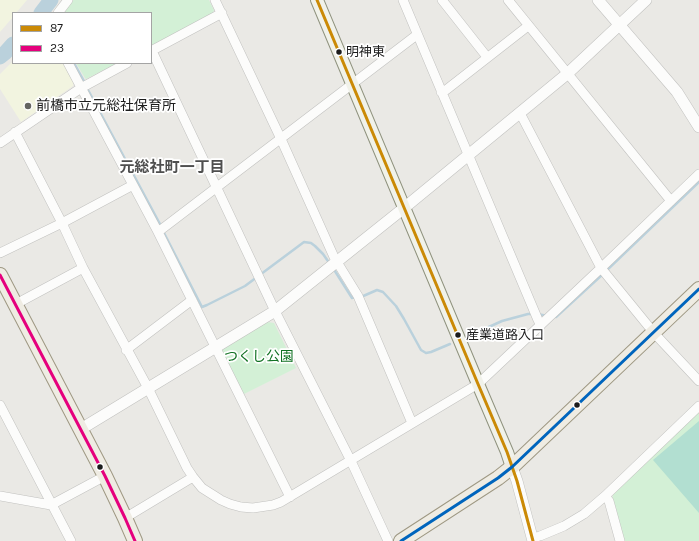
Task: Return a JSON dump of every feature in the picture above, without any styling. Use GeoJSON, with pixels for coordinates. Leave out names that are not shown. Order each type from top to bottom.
{"type":"FeatureCollection","features":[{"type":"Feature","properties":{"kind":"main road"},"geometry":{"type":"LineString","coordinates":[[317,0],[512,467]]}},
{"type":"Feature","properties":{"kind":"main road"},"geometry":{"type":"LineString","coordinates":[[0,275],[105,476],[135,541]]}},
{"type":"Feature","properties":{"kind":"main road"},"geometry":{"type":"LineString","coordinates":[[401,541],[498,478],[512,467],[699,289]]}},
{"type":"Feature","properties":{"kind":"street"},"geometry":{"type":"LineString","coordinates":[[59,12],[68,0]]}},
{"type":"Feature","properties":{"kind":"street"},"geometry":{"type":"LineString","coordinates":[[215,0],[281,139],[332,254],[358,296],[412,423]]}},
{"type":"Feature","properties":{"kind":"street"},"geometry":{"type":"LineString","coordinates":[[442,0],[487,58]]}},
{"type":"Feature","properties":{"kind":"street"},"geometry":{"type":"LineString","coordinates":[[508,0],[671,201]]}},
{"type":"Feature","properties":{"kind":"street"},"geometry":{"type":"LineString","coordinates":[[598,0],[677,92],[699,127]]}},
{"type":"Feature","properties":{"kind":"street"},"geometry":{"type":"LineString","coordinates":[[81,429],[275,311],[404,208],[567,74],[646,0]]}},
{"type":"Feature","properties":{"kind":"street"},"geometry":{"type":"LineString","coordinates":[[405,1],[417,36],[540,325]]}},
{"type":"Feature","properties":{"kind":"street"},"geometry":{"type":"LineString","coordinates":[[222,13],[152,51],[275,311],[351,461],[388,541]]}},
{"type":"Feature","properties":{"kind":"street"},"geometry":{"type":"LineString","coordinates":[[441,92],[446,90],[528,26]]}},
{"type":"Feature","properties":{"kind":"street"},"geometry":{"type":"LineString","coordinates":[[158,232],[417,36]]}},
{"type":"Feature","properties":{"kind":"street"},"geometry":{"type":"LineString","coordinates":[[69,64],[158,232],[290,497]]}},
{"type":"Feature","properties":{"kind":"street"},"geometry":{"type":"LineString","coordinates":[[0,143],[81,88],[125,64]]}},
{"type":"Feature","properties":{"kind":"street"},"geometry":{"type":"LineString","coordinates":[[520,113],[601,268],[654,333],[699,381]]}},
{"type":"Feature","properties":{"kind":"street"},"geometry":{"type":"LineString","coordinates":[[16,132],[83,268],[126,350],[148,388],[192,477],[202,488],[214,496],[230,504],[253,508],[282,502],[478,384],[699,174]]}},
{"type":"Feature","properties":{"kind":"street"},"geometry":{"type":"LineString","coordinates":[[0,253],[62,223],[133,185]]}},
{"type":"Feature","properties":{"kind":"street"},"geometry":{"type":"LineString","coordinates":[[16,304],[83,268]]}},
{"type":"Feature","properties":{"kind":"street"},"geometry":{"type":"LineString","coordinates":[[126,350],[192,300]]}},
{"type":"Feature","properties":{"kind":"street"},"geometry":{"type":"LineString","coordinates":[[0,405],[71,541]]}},
{"type":"Feature","properties":{"kind":"street"},"geometry":{"type":"LineString","coordinates":[[512,467],[532,540],[564,526],[579,517],[605,496],[699,406]]}},
{"type":"Feature","properties":{"kind":"street"},"geometry":{"type":"LineString","coordinates":[[0,496],[51,504],[105,476]]}},
{"type":"Feature","properties":{"kind":"street"},"geometry":{"type":"LineString","coordinates":[[125,518],[192,477]]}},
{"type":"Feature","properties":{"kind":"street"},"geometry":{"type":"LineString","coordinates":[[605,496],[608,501],[620,541]]}},
{"type":"Feature","properties":{"kind":"shaded area"},"geometry":{"type":"Polygon","coordinates":[[[0,0],[27,0],[17,12],[12,12],[12,18],[0,32],[0,0]]]}},
{"type":"Feature","properties":{"kind":"shaded area","name":"前橋市立元総社保育所"},"geometry":{"type":"Polygon","coordinates":[[[12,62],[12,64],[65,64],[74,81],[73,86],[21,122],[0,89],[0,74],[12,62]]]}},
{"type":"Feature","properties":{"kind":"green space"},"geometry":{"type":"Polygon","coordinates":[[[73,0],[209,0],[214,10],[212,15],[152,45],[152,12],[65,12],[73,0]]]}},
{"type":"Feature","properties":{"kind":"green space"},"geometry":{"type":"Polygon","coordinates":[[[77,64],[116,64],[86,79],[77,64]]]}},
{"type":"Feature","properties":{"kind":"green space","name":"つくし公園"},"geometry":{"type":"Polygon","coordinates":[[[267,322],[274,323],[296,368],[244,394],[239,393],[221,355],[222,349],[267,322]]]}},
{"type":"Feature","properties":{"kind":"green space"},"geometry":{"type":"Polygon","coordinates":[[[699,411],[699,541],[624,541],[612,500],[613,494],[699,411]]]}},
{"type":"Feature","properties":{"kind":"green space"},"geometry":{"type":"Polygon","coordinates":[[[699,421],[699,513],[653,460],[699,421]]]}},
{"type":"Feature","properties":{"kind":"waterway"},"geometry":{"type":"LineString","coordinates":[[42,12],[51,0]]}},
{"type":"Feature","properties":{"kind":"waterway"},"geometry":{"type":"LineString","coordinates":[[0,57],[12,45]]}},
{"type":"Feature","properties":{"kind":"waterway"},"geometry":{"type":"LineString","coordinates":[[75,64],[85,83]]}},
{"type":"Feature","properties":{"kind":"waterway"},"geometry":{"type":"LineString","coordinates":[[87,88],[161,226]]}},
{"type":"Feature","properties":{"kind":"waterway"},"geometry":{"type":"LineString","coordinates":[[607,270],[699,182]]}},
{"type":"Feature","properties":{"kind":"waterway"},"geometry":{"type":"LineString","coordinates":[[163,231],[202,307],[245,286],[304,242],[311,243],[315,246],[330,264]]}},
{"type":"Feature","properties":{"kind":"waterway"},"geometry":{"type":"LineString","coordinates":[[333,268],[352,298],[356,297]]}},
{"type":"Feature","properties":{"kind":"waterway"},"geometry":{"type":"LineString","coordinates":[[553,316],[556,317],[603,274]]}},
{"type":"Feature","properties":{"kind":"waterway"},"geometry":{"type":"LineString","coordinates":[[361,297],[377,290],[383,292],[396,306],[421,350],[426,353],[450,344]]}},
{"type":"Feature","properties":{"kind":"waterway"},"geometry":{"type":"LineString","coordinates":[[469,336],[502,321],[532,314]]}},
{"type":"Feature","properties":{"kind":"waterway"},"geometry":{"type":"LineString","coordinates":[[537,314],[548,316]]}},
{"type":"Feature","properties":{"kind":"transit line","name":"87"},"geometry":{"type":"LineString","coordinates":[[317,0],[507,452],[517,481],[533,541]]}},
{"type":"Feature","properties":{"kind":"transit line","name":"23"},"geometry":{"type":"LineString","coordinates":[[0,275],[105,476],[135,541]]}},
{"type":"Feature","properties":{"kind":"transit line"},"geometry":{"type":"LineString","coordinates":[[401,541],[498,478],[512,467],[699,289]]}},
{"type":"Feature","properties":{"kind":"place","name":"明神東"},"geometry":{"type":"Point","coordinates":[339,52]}},
{"type":"Feature","properties":{"kind":"place","name":"前橋市立元総社保育所"},"geometry":{"type":"Point","coordinates":[28,106]}},
{"type":"Feature","properties":{"kind":"place","name":"産業道路入口"},"geometry":{"type":"Point","coordinates":[458,335]}},
{"type":"Feature","properties":{"kind":"district","name":"元総社町一丁目"},"geometry":{"type":"Point","coordinates":[172,168]}}]}
